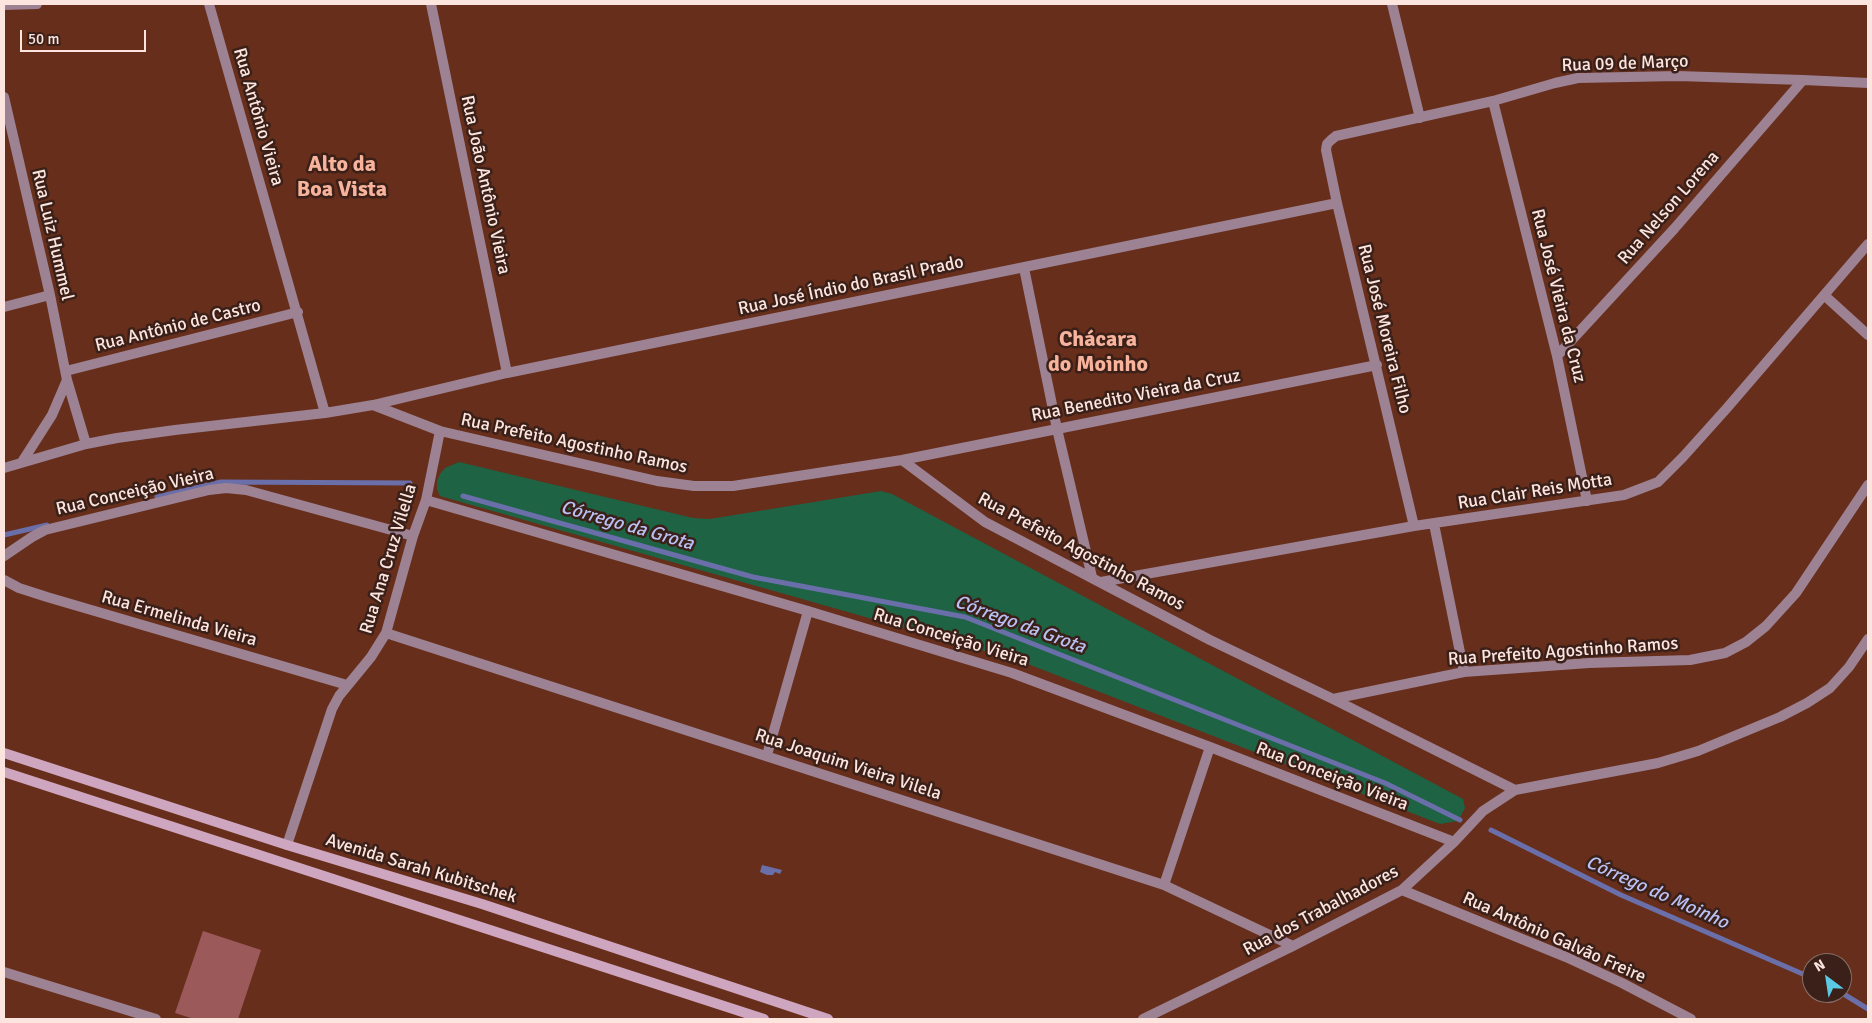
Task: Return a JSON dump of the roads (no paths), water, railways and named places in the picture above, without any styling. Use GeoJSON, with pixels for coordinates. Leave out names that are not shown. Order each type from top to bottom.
{"type":"FeatureCollection","features":[{"type":"Feature","properties":{"kind":"main road","name":"Avenida Sarah Kubitschek"},"geometry":{"type":"LineString","coordinates":[[4,753],[287,845],[482,904],[828,1019]]}},
{"type":"Feature","properties":{"kind":"main road","name":"Avenida Sarah Kubitschek"},"geometry":{"type":"LineString","coordinates":[[4,772],[764,1019]]}},
{"type":"Feature","properties":{"kind":"street"},"geometry":{"type":"LineString","coordinates":[[4,5],[37,4]]}},
{"type":"Feature","properties":{"kind":"street","name":"Rua Antônio Vieira"},"geometry":{"type":"LineString","coordinates":[[209,4],[298,312],[325,413]]}},
{"type":"Feature","properties":{"kind":"street","name":"Rua João Antônio Vieira"},"geometry":{"type":"LineString","coordinates":[[431,4],[507,373]]}},
{"type":"Feature","properties":{"kind":"street"},"geometry":{"type":"LineString","coordinates":[[1392,4],[1420,118]]}},
{"type":"Feature","properties":{"kind":"street","name":"Rua 09 de Março"},"geometry":{"type":"LineString","coordinates":[[1331,140],[1336,136],[1493,101],[1555,82],[1578,78],[1678,76],[1868,83]]}},
{"type":"Feature","properties":{"kind":"street","name":"Rua Nelson Lorena"},"geometry":{"type":"LineString","coordinates":[[1557,356],[1674,229],[1803,80]]}},
{"type":"Feature","properties":{"kind":"street","name":"Rua Luiz Hummel"},"geometry":{"type":"LineString","coordinates":[[4,97],[50,294],[66,376],[86,444]]}},
{"type":"Feature","properties":{"kind":"street","name":"Rua José Vieira da Cruz"},"geometry":{"type":"LineString","coordinates":[[1493,101],[1557,356],[1587,501]]}},
{"type":"Feature","properties":{"kind":"street","name":"Rua José Moreira Filho"},"geometry":{"type":"LineString","coordinates":[[1331,140],[1327,144],[1326,150],[1337,204],[1414,526]]}},
{"type":"Feature","properties":{"kind":"street","name":"Rua José Índio do Brasil Prado"},"geometry":{"type":"LineString","coordinates":[[373,405],[507,373],[1337,204]]}},
{"type":"Feature","properties":{"kind":"street","name":"Rua Clair Reis Motta"},"geometry":{"type":"LineString","coordinates":[[1102,582],[1414,526],[1624,495],[1658,482],[1727,408],[1868,244]]}},
{"type":"Feature","properties":{"kind":"street"},"geometry":{"type":"LineString","coordinates":[[1024,268],[1057,429],[1092,577]]}},
{"type":"Feature","properties":{"kind":"street"},"geometry":{"type":"LineString","coordinates":[[4,308],[50,294]]}},
{"type":"Feature","properties":{"kind":"street"},"geometry":{"type":"LineString","coordinates":[[1824,295],[1868,335]]}},
{"type":"Feature","properties":{"kind":"street","name":"Rua Antônio de Castro"},"geometry":{"type":"LineString","coordinates":[[66,376],[298,312]]}},
{"type":"Feature","properties":{"kind":"street","name":"Rua Benedito Vieira da Cruz"},"geometry":{"type":"LineString","coordinates":[[902,460],[1377,365]]}},
{"type":"Feature","properties":{"kind":"street"},"geometry":{"type":"LineString","coordinates":[[22,462],[52,415],[66,376]]}},
{"type":"Feature","properties":{"kind":"street"},"geometry":{"type":"LineString","coordinates":[[4,468],[86,444],[175,430],[325,413],[373,405]]}},
{"type":"Feature","properties":{"kind":"street","name":"Rua Prefeito Agostinho Ramos"},"geometry":{"type":"LineString","coordinates":[[373,405],[440,431],[657,482],[694,486],[733,486],[902,460],[985,522],[1210,640],[1333,699],[1464,672],[1590,663],[1690,660],[1724,653],[1746,642],[1766,626],[1796,594],[1868,485]]}},
{"type":"Feature","properties":{"kind":"street","name":"Rua Ana Cruz Vilella"},"geometry":{"type":"LineString","coordinates":[[287,845],[332,709],[347,685],[371,657],[386,633],[413,536],[426,500],[440,431]]}},
{"type":"Feature","properties":{"kind":"street","name":"Rua Conceição Vieira"},"geometry":{"type":"LineString","coordinates":[[4,556],[45,530],[209,490],[226,488],[246,490],[413,536]]}},
{"type":"Feature","properties":{"kind":"street","name":"Rua Conceição Vieira"},"geometry":{"type":"LineString","coordinates":[[426,500],[808,611],[1012,673],[1210,747],[1454,842]]}},
{"type":"Feature","properties":{"kind":"street"},"geometry":{"type":"LineString","coordinates":[[1434,524],[1464,672]]}},
{"type":"Feature","properties":{"kind":"street","name":"Rua Ermelinda Vieira"},"geometry":{"type":"LineString","coordinates":[[4,580],[19,588],[46,597],[347,685]]}},
{"type":"Feature","properties":{"kind":"street"},"geometry":{"type":"LineString","coordinates":[[767,755],[808,611]]}},
{"type":"Feature","properties":{"kind":"street","name":"Rua Joaquim Vieira Vilela"},"geometry":{"type":"LineString","coordinates":[[386,633],[1164,885],[1294,946]]}},
{"type":"Feature","properties":{"kind":"street","name":"Rua dos Trabalhadores"},"geometry":{"type":"LineString","coordinates":[[1143,1019],[1294,946],[1402,890],[1454,842],[1483,811],[1515,790],[1658,763],[1698,751],[1780,717],[1830,688],[1850,667],[1868,639]]}},
{"type":"Feature","properties":{"kind":"street"},"geometry":{"type":"LineString","coordinates":[[1333,699],[1515,790]]}},
{"type":"Feature","properties":{"kind":"street"},"geometry":{"type":"LineString","coordinates":[[1164,885],[1210,747]]}},
{"type":"Feature","properties":{"kind":"street","name":"Rua Antônio Galvão Freire"},"geometry":{"type":"LineString","coordinates":[[1402,890],[1566,957],[1622,983],[1691,1019]]}},
{"type":"Feature","properties":{"kind":"street"},"geometry":{"type":"LineString","coordinates":[[4,972],[156,1019]]}},
{"type":"Feature","properties":{"kind":"water"},"geometry":{"type":"Polygon","coordinates":[[[762,865],[782,870],[780,874],[775,872],[773,875],[767,875],[760,872],[762,865]]]}},
{"type":"Feature","properties":{"kind":"waterway"},"geometry":{"type":"LineString","coordinates":[[157,497],[221,482],[410,483]]}},
{"type":"Feature","properties":{"kind":"waterway","name":"Córrego da Grota"},"geometry":{"type":"LineString","coordinates":[[463,496],[753,577],[965,617],[1385,783],[1460,820]]}},
{"type":"Feature","properties":{"kind":"waterway"},"geometry":{"type":"LineString","coordinates":[[4,535],[47,525]]}},
{"type":"Feature","properties":{"kind":"waterway","name":"Córrego do Moinho"},"geometry":{"type":"LineString","coordinates":[[1491,830],[1621,895],[1802,974]]}},
{"type":"Feature","properties":{"kind":"waterway","name":"Córrego do Moinho"},"geometry":{"type":"LineString","coordinates":[[1852,999],[1868,1009]]}},
{"type":"Feature","properties":{"kind":"district","name":"Alto da Boa Vista"},"geometry":{"type":"Point","coordinates":[342,178]}},
{"type":"Feature","properties":{"kind":"district","name":"Chácara do Moinho"},"geometry":{"type":"Point","coordinates":[1098,352]}}]}
